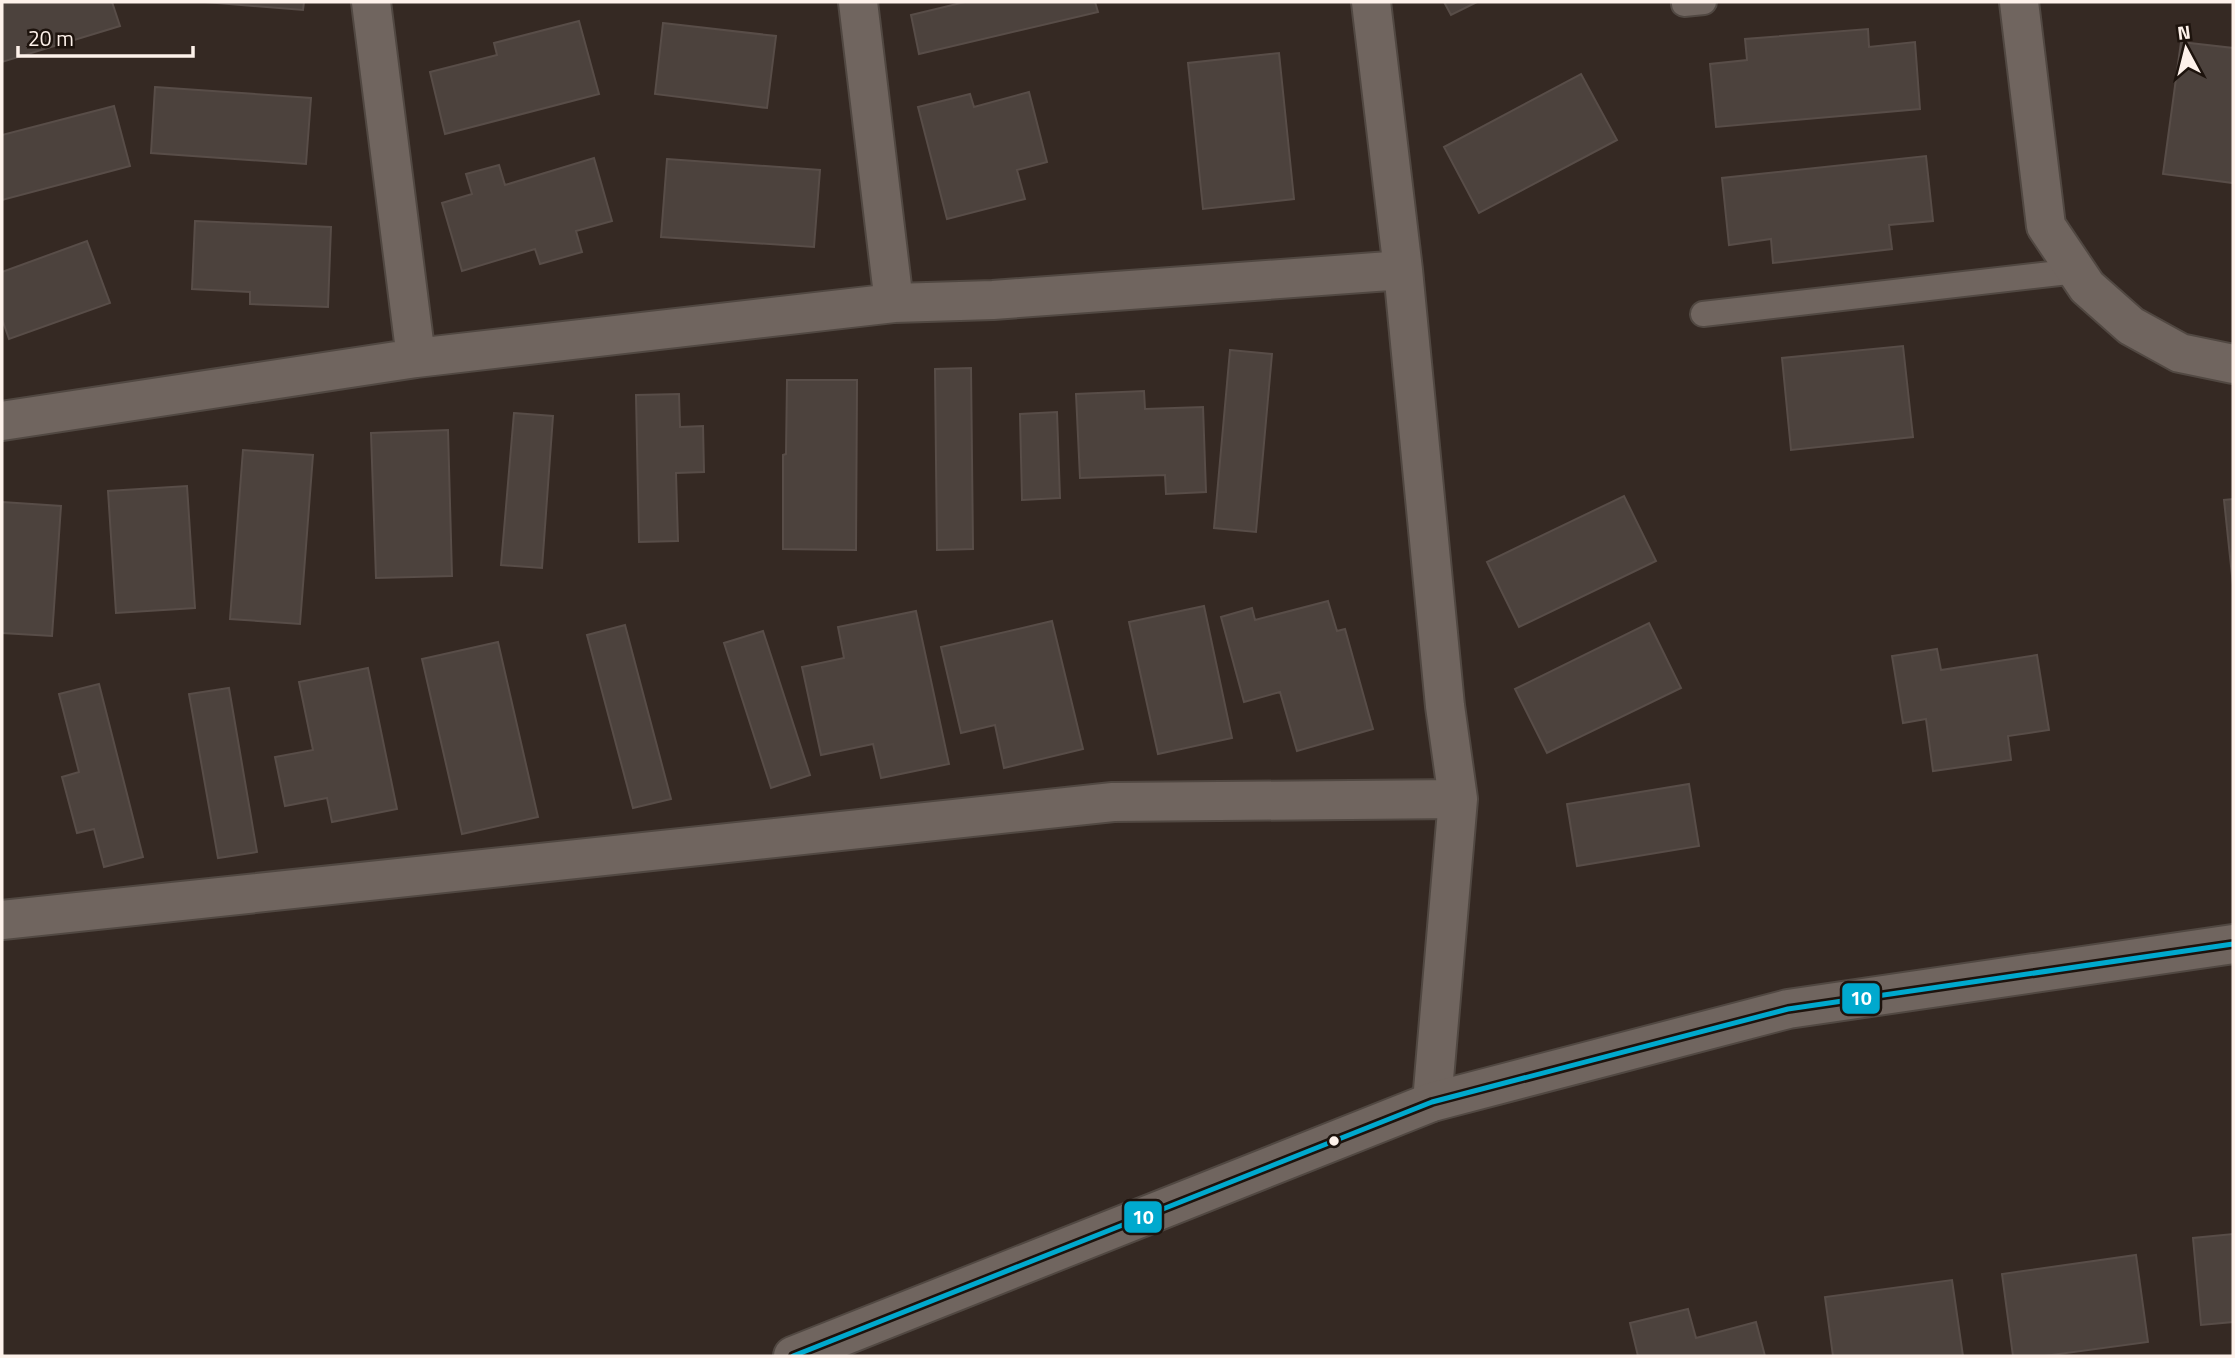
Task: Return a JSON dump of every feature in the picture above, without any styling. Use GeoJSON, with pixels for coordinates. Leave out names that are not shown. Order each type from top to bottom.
{"type":"FeatureCollection","features":[{"type":"Feature","properties":{"kind":"street"},"geometry":{"type":"LineString","coordinates":[[371,2],[416,358]]}},
{"type":"Feature","properties":{"kind":"street"},"geometry":{"type":"LineString","coordinates":[[858,2],[894,303]]}},
{"type":"Feature","properties":{"kind":"street"},"geometry":{"type":"LineString","coordinates":[[1371,2],[1403,270],[1445,706],[1458,799],[1432,1102]]}},
{"type":"Feature","properties":{"kind":"street"},"geometry":{"type":"LineString","coordinates":[[2019,2],[2046,226],[2087,287],[2131,326],[2180,353],[2233,364]]}},
{"type":"Feature","properties":{"kind":"street"},"geometry":{"type":"LineString","coordinates":[[2,421],[416,358],[894,303],[993,300],[1403,270]]}},
{"type":"Feature","properties":{"kind":"street"},"geometry":{"type":"LineString","coordinates":[[2,919],[1113,803],[1458,799]]}},
{"type":"Feature","properties":{"kind":"street"},"geometry":{"type":"LineString","coordinates":[[793,1356],[1432,1102],[1788,1009],[2233,944]]}},
{"type":"Feature","properties":{"kind":"lane"},"geometry":{"type":"LineString","coordinates":[[1703,314],[2077,271]]}},
{"type":"Feature","properties":{"kind":"building"},"geometry":{"type":"Polygon","coordinates":[[[2,2],[112,2],[120,26],[2,62],[2,2]]]}},
{"type":"Feature","properties":{"kind":"building"},"geometry":{"type":"Polygon","coordinates":[[[205,2],[304,2],[303,10],[205,2]]]}},
{"type":"Feature","properties":{"kind":"building"},"geometry":{"type":"Polygon","coordinates":[[[965,2],[1095,2],[1098,12],[919,54],[911,15],[965,2]]]}},
{"type":"Feature","properties":{"kind":"building"},"geometry":{"type":"Polygon","coordinates":[[[1444,2],[1477,2],[1451,15],[1444,2]]]}},
{"type":"Feature","properties":{"kind":"building"},"geometry":{"type":"Polygon","coordinates":[[[579,21],[599,94],[445,134],[430,72],[497,55],[494,43],[579,21]]]}},
{"type":"Feature","properties":{"kind":"building"},"geometry":{"type":"Polygon","coordinates":[[[663,23],[776,36],[767,108],[655,94],[663,23]]]}},
{"type":"Feature","properties":{"kind":"building"},"geometry":{"type":"Polygon","coordinates":[[[1868,29],[1869,47],[1915,42],[1920,109],[1716,127],[1710,64],[1747,60],[1745,39],[1868,29]]]}},
{"type":"Feature","properties":{"kind":"building"},"geometry":{"type":"Polygon","coordinates":[[[2181,42],[2233,48],[2233,183],[2163,174],[2181,42]]]}},
{"type":"Feature","properties":{"kind":"building"},"geometry":{"type":"Polygon","coordinates":[[[1279,53],[1294,199],[1203,209],[1188,63],[1279,53]]]}},
{"type":"Feature","properties":{"kind":"building"},"geometry":{"type":"Polygon","coordinates":[[[1581,74],[1617,140],[1479,213],[1444,147],[1581,74]]]}},
{"type":"Feature","properties":{"kind":"building"},"geometry":{"type":"Polygon","coordinates":[[[155,87],[311,98],[306,164],[151,153],[155,87]]]}},
{"type":"Feature","properties":{"kind":"building"},"geometry":{"type":"Polygon","coordinates":[[[1029,92],[1047,162],[1017,170],[1025,199],[947,219],[918,107],[970,94],[974,107],[1029,92]]]}},
{"type":"Feature","properties":{"kind":"building"},"geometry":{"type":"Polygon","coordinates":[[[114,106],[130,166],[2,200],[2,135],[114,106]]]}},
{"type":"Feature","properties":{"kind":"building"},"geometry":{"type":"Polygon","coordinates":[[[1926,156],[1933,221],[1889,225],[1892,249],[1773,263],[1771,239],[1729,245],[1722,178],[1926,156]]]}},
{"type":"Feature","properties":{"kind":"building"},"geometry":{"type":"Polygon","coordinates":[[[594,158],[612,221],[576,231],[582,252],[540,264],[535,249],[462,271],[442,203],[472,194],[466,174],[499,165],[505,185],[594,158]]]}},
{"type":"Feature","properties":{"kind":"building"},"geometry":{"type":"Polygon","coordinates":[[[667,159],[820,170],[814,247],[661,237],[667,159]]]}},
{"type":"Feature","properties":{"kind":"building"},"geometry":{"type":"Polygon","coordinates":[[[195,221],[331,227],[328,307],[250,304],[250,292],[192,289],[195,221]]]}},
{"type":"Feature","properties":{"kind":"building"},"geometry":{"type":"Polygon","coordinates":[[[87,241],[110,303],[9,339],[2,319],[2,272],[87,241]]]}},
{"type":"Feature","properties":{"kind":"building"},"geometry":{"type":"Polygon","coordinates":[[[1903,346],[1913,437],[1791,450],[1782,358],[1903,346]]]}},
{"type":"Feature","properties":{"kind":"building"},"geometry":{"type":"Polygon","coordinates":[[[1230,350],[1272,354],[1256,532],[1214,528],[1230,350]]]}},
{"type":"Feature","properties":{"kind":"building"},"geometry":{"type":"Polygon","coordinates":[[[971,368],[973,549],[937,550],[935,369],[971,368]]]}},
{"type":"Feature","properties":{"kind":"building"},"geometry":{"type":"Polygon","coordinates":[[[787,380],[857,380],[856,550],[783,549],[783,455],[786,454],[787,380]]]}},
{"type":"Feature","properties":{"kind":"building"},"geometry":{"type":"Polygon","coordinates":[[[1144,391],[1145,409],[1203,407],[1206,492],[1166,494],[1165,475],[1080,478],[1076,394],[1144,391]]]}},
{"type":"Feature","properties":{"kind":"building"},"geometry":{"type":"Polygon","coordinates":[[[679,394],[680,427],[703,426],[704,472],[676,473],[678,541],[639,542],[636,395],[679,394]]]}},
{"type":"Feature","properties":{"kind":"building"},"geometry":{"type":"Polygon","coordinates":[[[1057,412],[1060,498],[1022,500],[1020,414],[1057,412]]]}},
{"type":"Feature","properties":{"kind":"building"},"geometry":{"type":"Polygon","coordinates":[[[514,413],[553,416],[542,568],[501,565],[514,413]]]}},
{"type":"Feature","properties":{"kind":"building"},"geometry":{"type":"Polygon","coordinates":[[[448,430],[452,576],[376,578],[371,433],[448,430]]]}},
{"type":"Feature","properties":{"kind":"building"},"geometry":{"type":"Polygon","coordinates":[[[243,450],[313,455],[300,624],[230,619],[243,450]]]}},
{"type":"Feature","properties":{"kind":"building"},"geometry":{"type":"Polygon","coordinates":[[[187,486],[195,608],[116,613],[108,491],[187,486]]]}},
{"type":"Feature","properties":{"kind":"building"},"geometry":{"type":"Polygon","coordinates":[[[1624,496],[1656,561],[1519,627],[1487,562],[1624,496]]]}},
{"type":"Feature","properties":{"kind":"building"},"geometry":{"type":"Polygon","coordinates":[[[2233,499],[2233,585],[2224,500],[2233,499]]]}},
{"type":"Feature","properties":{"kind":"building"},"geometry":{"type":"Polygon","coordinates":[[[2,502],[61,506],[52,636],[2,633],[2,502]]]}},
{"type":"Feature","properties":{"kind":"building"},"geometry":{"type":"Polygon","coordinates":[[[1328,601],[1337,631],[1345,629],[1373,729],[1297,751],[1280,692],[1244,702],[1221,617],[1252,608],[1255,620],[1328,601]]]}},
{"type":"Feature","properties":{"kind":"building"},"geometry":{"type":"Polygon","coordinates":[[[1204,606],[1232,738],[1158,754],[1129,622],[1204,606]]]}},
{"type":"Feature","properties":{"kind":"building"},"geometry":{"type":"Polygon","coordinates":[[[916,611],[949,764],[881,778],[873,744],[821,755],[802,667],[844,658],[838,627],[916,611]]]}},
{"type":"Feature","properties":{"kind":"building"},"geometry":{"type":"Polygon","coordinates":[[[1052,621],[1083,749],[1004,768],[995,725],[961,733],[941,647],[1052,621]]]}},
{"type":"Feature","properties":{"kind":"building"},"geometry":{"type":"Polygon","coordinates":[[[1649,623],[1681,688],[1547,753],[1515,689],[1649,623]]]}},
{"type":"Feature","properties":{"kind":"building"},"geometry":{"type":"Polygon","coordinates":[[[625,625],[671,799],[633,808],[587,635],[625,625]]]}},
{"type":"Feature","properties":{"kind":"building"},"geometry":{"type":"Polygon","coordinates":[[[763,631],[810,775],[771,788],[724,643],[763,631]]]}},
{"type":"Feature","properties":{"kind":"building"},"geometry":{"type":"Polygon","coordinates":[[[498,642],[538,817],[462,834],[422,659],[498,642]]]}},
{"type":"Feature","properties":{"kind":"building"},"geometry":{"type":"Polygon","coordinates":[[[1937,649],[1941,670],[2037,655],[2049,730],[2008,736],[2011,760],[1933,771],[1926,719],[1903,723],[1892,656],[1937,649]]]}},
{"type":"Feature","properties":{"kind":"building"},"geometry":{"type":"Polygon","coordinates":[[[368,668],[397,809],[332,822],[327,798],[285,806],[275,757],[313,750],[299,682],[368,668]]]}},
{"type":"Feature","properties":{"kind":"building"},"geometry":{"type":"Polygon","coordinates":[[[99,684],[143,857],[104,867],[94,829],[77,833],[62,777],[79,772],[59,694],[99,684]]]}},
{"type":"Feature","properties":{"kind":"building"},"geometry":{"type":"Polygon","coordinates":[[[229,688],[257,852],[218,858],[189,694],[229,688]]]}},
{"type":"Feature","properties":{"kind":"building"},"geometry":{"type":"Polygon","coordinates":[[[1689,784],[1699,846],[1577,866],[1567,804],[1689,784]]]}},
{"type":"Feature","properties":{"kind":"building"},"geometry":{"type":"Polygon","coordinates":[[[2233,1234],[2233,1322],[2201,1325],[2193,1238],[2233,1234]]]}},
{"type":"Feature","properties":{"kind":"building"},"geometry":{"type":"Polygon","coordinates":[[[2136,1255],[2148,1342],[2044,1356],[2013,1356],[2002,1274],[2136,1255]]]}},
{"type":"Feature","properties":{"kind":"building"},"geometry":{"type":"Polygon","coordinates":[[[1952,1280],[1963,1356],[1833,1356],[1825,1297],[1952,1280]]]}},
{"type":"Feature","properties":{"kind":"building"},"geometry":{"type":"Polygon","coordinates":[[[1688,1309],[1696,1338],[1756,1322],[1765,1356],[1638,1356],[1630,1323],[1688,1309]]]}},
{"type":"Feature","properties":{"kind":"transit line","name":"10"},"geometry":{"type":"LineString","coordinates":[[793,1356],[1432,1102],[1788,1009],[2233,944]]}}]}
